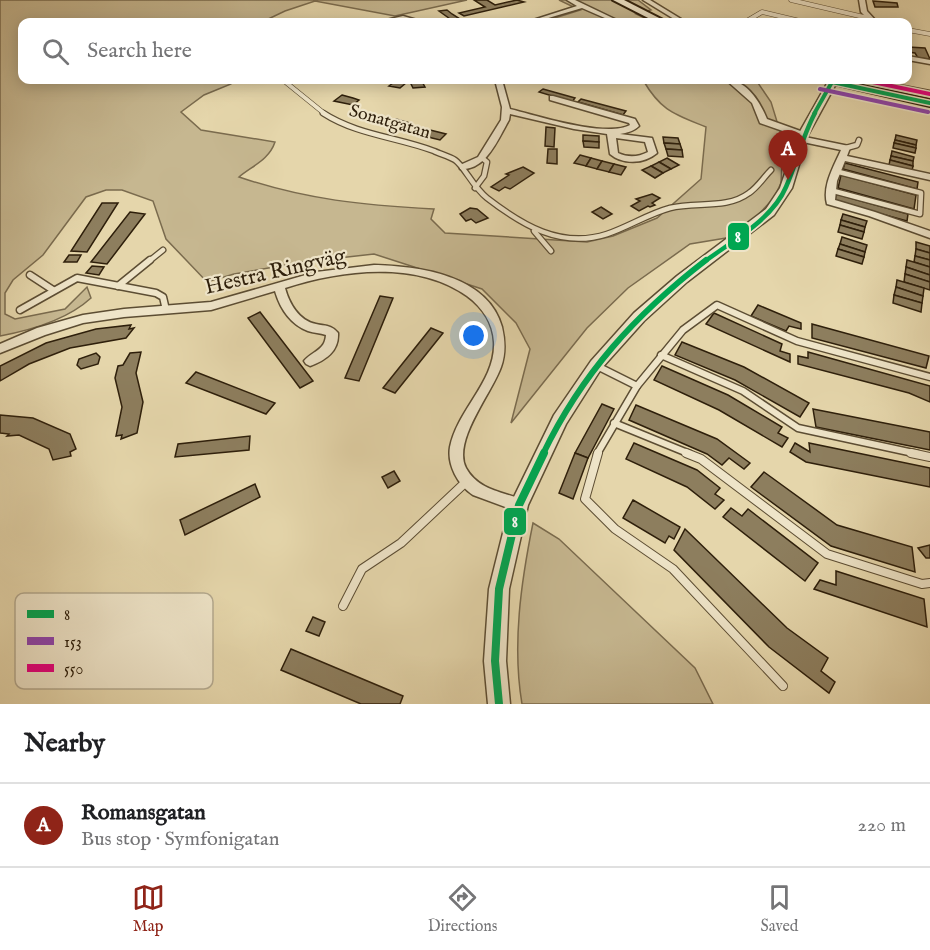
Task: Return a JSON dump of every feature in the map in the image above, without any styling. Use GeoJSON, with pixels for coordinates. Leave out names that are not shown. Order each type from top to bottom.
{"type":"FeatureCollection","features":[{"type":"Feature","properties":{"kind":"main road"},"geometry":{"type":"LineString","coordinates":[[618,0],[654,18]]}},
{"type":"Feature","properties":{"kind":"main road"},"geometry":{"type":"LineString","coordinates":[[841,84],[930,103]]}},
{"type":"Feature","properties":{"kind":"street"},"geometry":{"type":"LineString","coordinates":[[570,0],[609,18]]}},
{"type":"Feature","properties":{"kind":"street"},"geometry":{"type":"LineString","coordinates":[[646,0],[676,18]]}},
{"type":"Feature","properties":{"kind":"street"},"geometry":{"type":"LineString","coordinates":[[862,0],[870,18]]}},
{"type":"Feature","properties":{"kind":"street"},"geometry":{"type":"LineString","coordinates":[[543,18],[582,6]]}},
{"type":"Feature","properties":{"kind":"street"},"geometry":{"type":"LineString","coordinates":[[912,59],[930,62]]}},
{"type":"Feature","properties":{"kind":"street"},"geometry":{"type":"LineString","coordinates":[[463,167],[476,163],[482,158],[505,120],[507,111],[499,84]]}},
{"type":"Feature","properties":{"kind":"street"},"geometry":{"type":"LineString","coordinates":[[735,84],[756,102],[763,121],[844,153],[930,177]]}},
{"type":"Feature","properties":{"kind":"street"},"geometry":{"type":"LineString","coordinates":[[499,704],[495,623],[499,589],[519,505],[560,420],[596,366],[633,323],[663,295],[770,212],[786,188],[802,137],[826,84]]}},
{"type":"Feature","properties":{"kind":"street"},"geometry":{"type":"LineString","coordinates":[[884,84],[930,93]]}},
{"type":"Feature","properties":{"kind":"street"},"geometry":{"type":"LineString","coordinates":[[553,98],[632,121],[635,126],[626,131],[611,132]]}},
{"type":"Feature","properties":{"kind":"street"},"geometry":{"type":"LineString","coordinates":[[507,111],[559,124],[611,132],[650,140],[653,153],[634,160],[617,156],[614,154],[611,132]]}},
{"type":"Feature","properties":{"kind":"street"},"geometry":{"type":"LineString","coordinates":[[844,153],[829,190],[830,202],[930,235]]}},
{"type":"Feature","properties":{"kind":"street","name":"Hestra Ringväg"},"geometry":{"type":"LineString","coordinates":[[0,349],[47,329],[87,317],[219,304],[279,286],[347,271],[405,271],[447,281],[465,289],[484,305],[495,320],[501,340],[501,355],[497,368],[454,448],[460,470],[468,481]]}},
{"type":"Feature","properties":{"kind":"street"},"geometry":{"type":"LineString","coordinates":[[279,286],[282,302],[291,313],[310,328],[324,327],[332,333],[333,341],[325,355],[310,361]]}},
{"type":"Feature","properties":{"kind":"street"},"geometry":{"type":"LineString","coordinates":[[468,481],[481,491],[519,505]]}},
{"type":"Feature","properties":{"kind":"lane"},"geometry":{"type":"LineString","coordinates":[[791,0],[863,18]]}},
{"type":"Feature","properties":{"kind":"lane"},"geometry":{"type":"LineString","coordinates":[[752,18],[762,12],[787,18]]}},
{"type":"Feature","properties":{"kind":"lane"},"geometry":{"type":"LineString","coordinates":[[912,31],[930,34]]}},
{"type":"Feature","properties":{"kind":"lane","name":"Sonatgatan"},"geometry":{"type":"LineString","coordinates":[[288,84],[317,110],[337,122],[443,154],[463,167]]}},
{"type":"Feature","properties":{"kind":"lane"},"geometry":{"type":"LineString","coordinates":[[844,153],[857,145],[859,140]]}},
{"type":"Feature","properties":{"kind":"lane"},"geometry":{"type":"LineString","coordinates":[[475,188],[482,182],[486,167],[487,162],[482,158]]}},
{"type":"Feature","properties":{"kind":"lane"},"geometry":{"type":"LineString","coordinates":[[463,167],[475,188],[534,230],[551,251]]}},
{"type":"Feature","properties":{"kind":"lane"},"geometry":{"type":"LineString","coordinates":[[534,230],[562,238],[593,237],[670,208],[732,202],[750,193],[771,170]]}},
{"type":"Feature","properties":{"kind":"lane"},"geometry":{"type":"LineString","coordinates":[[829,190],[920,214],[921,193],[835,171]]}},
{"type":"Feature","properties":{"kind":"lane"},"geometry":{"type":"LineString","coordinates":[[118,286],[163,250]]}},
{"type":"Feature","properties":{"kind":"lane"},"geometry":{"type":"LineString","coordinates":[[30,275],[53,290]]}},
{"type":"Feature","properties":{"kind":"lane"},"geometry":{"type":"LineString","coordinates":[[20,310],[77,278],[156,293],[163,297],[166,310]]}},
{"type":"Feature","properties":{"kind":"lane"},"geometry":{"type":"LineString","coordinates":[[783,686],[673,569],[656,555],[616,533],[596,515],[585,499],[587,478],[614,423],[637,386],[680,334],[706,311],[717,305],[797,341],[930,377]]}},
{"type":"Feature","properties":{"kind":"lane"},"geometry":{"type":"LineString","coordinates":[[662,355],[743,391],[798,428],[930,457]]}},
{"type":"Feature","properties":{"kind":"lane"},"geometry":{"type":"LineString","coordinates":[[596,366],[637,386]]}},
{"type":"Feature","properties":{"kind":"lane"},"geometry":{"type":"LineString","coordinates":[[614,423],[701,459],[827,554],[922,584],[930,583]]}},
{"type":"Feature","properties":{"kind":"lane"},"geometry":{"type":"LineString","coordinates":[[343,606],[362,569],[401,543],[468,481]]}},
{"type":"Feature","properties":{"kind":"shaded area"},"geometry":{"type":"Polygon","coordinates":[[[0,0],[467,0],[395,16],[315,1],[270,18],[18,18],[18,84],[231,84],[204,95],[181,112],[201,130],[275,142],[269,154],[239,177],[288,191],[335,200],[434,209],[431,219],[445,233],[587,242],[613,236],[657,218],[701,179],[706,127],[669,110],[656,99],[646,84],[759,84],[771,102],[783,141],[781,183],[774,198],[755,218],[726,238],[690,244],[628,288],[587,328],[511,423],[530,349],[516,323],[482,289],[374,254],[303,262],[234,274],[207,282],[166,239],[153,201],[122,190],[106,190],[86,197],[43,255],[13,280],[5,293],[5,314],[15,319],[65,309],[87,287],[91,298],[82,306],[60,318],[24,331],[0,336],[0,0]]]}},
{"type":"Feature","properties":{"kind":"shaded area"},"geometry":{"type":"Polygon","coordinates":[[[559,0],[638,0],[651,10],[636,14],[644,18],[555,18],[580,10],[559,0]]]}},
{"type":"Feature","properties":{"kind":"shaded area"},"geometry":{"type":"Polygon","coordinates":[[[533,523],[559,539],[695,668],[713,704],[522,704],[518,659],[519,613],[533,523]]]}},
{"type":"Feature","properties":{"kind":"building"},"geometry":{"type":"Polygon","coordinates":[[[474,0],[487,0],[495,5],[517,0],[524,2],[464,16],[459,13],[485,7],[474,0]]]}},
{"type":"Feature","properties":{"kind":"building"},"geometry":{"type":"Polygon","coordinates":[[[873,1],[897,3],[898,7],[875,7],[873,1]]]}},
{"type":"Feature","properties":{"kind":"building"},"geometry":{"type":"Polygon","coordinates":[[[447,10],[459,18],[449,18],[439,11],[447,10]]]}},
{"type":"Feature","properties":{"kind":"building"},"geometry":{"type":"Polygon","coordinates":[[[912,47],[925,48],[930,59],[918,58],[912,53],[912,47]]]}},
{"type":"Feature","properties":{"kind":"building"},"geometry":{"type":"Polygon","coordinates":[[[392,84],[405,84],[400,88],[389,86],[392,84]]]}},
{"type":"Feature","properties":{"kind":"building"},"geometry":{"type":"Polygon","coordinates":[[[411,84],[423,84],[425,87],[413,88],[411,84]]]}},
{"type":"Feature","properties":{"kind":"building"},"geometry":{"type":"Polygon","coordinates":[[[543,89],[575,98],[572,102],[539,92],[543,89]]]}},
{"type":"Feature","properties":{"kind":"building"},"geometry":{"type":"Polygon","coordinates":[[[342,95],[359,100],[353,105],[334,101],[342,95]]]}},
{"type":"Feature","properties":{"kind":"building"},"geometry":{"type":"Polygon","coordinates":[[[581,99],[626,111],[623,115],[578,102],[581,99]]]}},
{"type":"Feature","properties":{"kind":"building"},"geometry":{"type":"Polygon","coordinates":[[[396,119],[410,123],[403,129],[389,126],[396,119]]]}},
{"type":"Feature","properties":{"kind":"building"},"geometry":{"type":"Polygon","coordinates":[[[546,127],[555,128],[554,147],[545,146],[546,127]]]}},
{"type":"Feature","properties":{"kind":"building"},"geometry":{"type":"Polygon","coordinates":[[[430,130],[446,134],[440,140],[424,136],[430,130]]]}},
{"type":"Feature","properties":{"kind":"building"},"geometry":{"type":"Polygon","coordinates":[[[583,135],[599,136],[599,142],[583,141],[583,135]]]}},
{"type":"Feature","properties":{"kind":"building"},"geometry":{"type":"Polygon","coordinates":[[[896,135],[917,140],[916,145],[895,140],[896,135]]]}},
{"type":"Feature","properties":{"kind":"building"},"geometry":{"type":"Polygon","coordinates":[[[663,137],[678,138],[680,144],[664,143],[663,137]]]}},
{"type":"Feature","properties":{"kind":"building"},"geometry":{"type":"Polygon","coordinates":[[[895,140],[916,145],[916,148],[894,143],[895,140]]]}},
{"type":"Feature","properties":{"kind":"building"},"geometry":{"type":"Polygon","coordinates":[[[583,141],[599,142],[599,148],[584,147],[583,141]]]}},
{"type":"Feature","properties":{"kind":"building"},"geometry":{"type":"Polygon","coordinates":[[[664,143],[680,144],[682,150],[666,149],[664,143]]]}},
{"type":"Feature","properties":{"kind":"building"},"geometry":{"type":"Polygon","coordinates":[[[894,143],[916,148],[915,153],[893,148],[894,143]]]}},
{"type":"Feature","properties":{"kind":"building"},"geometry":{"type":"Polygon","coordinates":[[[548,149],[557,149],[557,164],[547,163],[548,149]]]}},
{"type":"Feature","properties":{"kind":"building"},"geometry":{"type":"Polygon","coordinates":[[[666,149],[682,150],[683,157],[668,156],[666,149]]]}},
{"type":"Feature","properties":{"kind":"building"},"geometry":{"type":"Polygon","coordinates":[[[892,151],[914,157],[913,161],[891,156],[892,151]]]}},
{"type":"Feature","properties":{"kind":"building"},"geometry":{"type":"Polygon","coordinates":[[[580,155],[591,158],[586,166],[574,163],[580,155]]]}},
{"type":"Feature","properties":{"kind":"building"},"geometry":{"type":"Polygon","coordinates":[[[891,156],[913,161],[913,166],[890,160],[891,156]]]}},
{"type":"Feature","properties":{"kind":"building"},"geometry":{"type":"Polygon","coordinates":[[[591,158],[602,161],[597,169],[586,166],[591,158]]]}},
{"type":"Feature","properties":{"kind":"building"},"geometry":{"type":"Polygon","coordinates":[[[667,158],[679,165],[671,169],[659,162],[667,158]]]}},
{"type":"Feature","properties":{"kind":"building"},"geometry":{"type":"Polygon","coordinates":[[[890,160],[913,166],[912,171],[889,165],[890,160]]]}},
{"type":"Feature","properties":{"kind":"building"},"geometry":{"type":"Polygon","coordinates":[[[602,161],[614,164],[609,172],[597,169],[602,161]]]}},
{"type":"Feature","properties":{"kind":"building"},"geometry":{"type":"Polygon","coordinates":[[[659,162],[671,169],[663,173],[651,166],[659,162]]]}},
{"type":"Feature","properties":{"kind":"building"},"geometry":{"type":"Polygon","coordinates":[[[845,163],[918,182],[917,189],[843,169],[845,163]]]}},
{"type":"Feature","properties":{"kind":"building"},"geometry":{"type":"Polygon","coordinates":[[[614,164],[626,167],[621,175],[609,172],[614,164]]]}},
{"type":"Feature","properties":{"kind":"building"},"geometry":{"type":"Polygon","coordinates":[[[651,166],[663,173],[655,178],[642,170],[651,166]]]}},
{"type":"Feature","properties":{"kind":"building"},"geometry":{"type":"Polygon","coordinates":[[[523,167],[534,173],[510,189],[505,187],[499,191],[491,187],[509,175],[506,174],[523,167]]]}},
{"type":"Feature","properties":{"kind":"building"},"geometry":{"type":"Polygon","coordinates":[[[841,175],[916,195],[914,209],[838,188],[841,175]]]}},
{"type":"Feature","properties":{"kind":"building"},"geometry":{"type":"Polygon","coordinates":[[[652,194],[660,198],[652,203],[655,205],[639,211],[631,206],[640,201],[636,199],[652,194]]]}},
{"type":"Feature","properties":{"kind":"building"},"geometry":{"type":"Polygon","coordinates":[[[836,194],[908,214],[907,221],[834,201],[836,194]]]}},
{"type":"Feature","properties":{"kind":"building"},"geometry":{"type":"Polygon","coordinates":[[[102,203],[118,203],[87,252],[71,251],[102,203]]]}},
{"type":"Feature","properties":{"kind":"building"},"geometry":{"type":"Polygon","coordinates":[[[601,207],[612,214],[603,219],[592,212],[601,207]]]}},
{"type":"Feature","properties":{"kind":"building"},"geometry":{"type":"Polygon","coordinates":[[[470,208],[477,209],[488,218],[476,223],[471,219],[466,221],[460,214],[470,208]]]}},
{"type":"Feature","properties":{"kind":"building"},"geometry":{"type":"Polygon","coordinates":[[[130,212],[145,214],[107,264],[91,262],[130,212]]]}},
{"type":"Feature","properties":{"kind":"building"},"geometry":{"type":"Polygon","coordinates":[[[843,214],[867,221],[865,227],[841,220],[843,214]]]}},
{"type":"Feature","properties":{"kind":"building"},"geometry":{"type":"Polygon","coordinates":[[[841,220],[865,227],[864,232],[840,225],[841,220]]]}},
{"type":"Feature","properties":{"kind":"building"},"geometry":{"type":"Polygon","coordinates":[[[840,225],[864,232],[862,239],[838,232],[840,225]]]}},
{"type":"Feature","properties":{"kind":"building"},"geometry":{"type":"Polygon","coordinates":[[[842,237],[867,245],[865,252],[840,244],[842,237]]]}},
{"type":"Feature","properties":{"kind":"building"},"geometry":{"type":"Polygon","coordinates":[[[916,242],[930,246],[930,253],[916,249],[916,242]]]}},
{"type":"Feature","properties":{"kind":"building"},"geometry":{"type":"Polygon","coordinates":[[[840,244],[865,252],[864,257],[838,249],[840,244]]]}},
{"type":"Feature","properties":{"kind":"building"},"geometry":{"type":"Polygon","coordinates":[[[838,249],[864,257],[862,264],[836,256],[838,249]]]}},
{"type":"Feature","properties":{"kind":"building"},"geometry":{"type":"Polygon","coordinates":[[[916,249],[930,253],[930,260],[915,256],[916,249]]]}},
{"type":"Feature","properties":{"kind":"building"},"geometry":{"type":"Polygon","coordinates":[[[69,255],[81,255],[77,262],[64,262],[69,255]]]}},
{"type":"Feature","properties":{"kind":"building"},"geometry":{"type":"Polygon","coordinates":[[[915,256],[930,260],[930,267],[914,262],[915,256]]]}},
{"type":"Feature","properties":{"kind":"building"},"geometry":{"type":"Polygon","coordinates":[[[907,260],[930,267],[930,275],[906,267],[907,260]]]}},
{"type":"Feature","properties":{"kind":"building"},"geometry":{"type":"Polygon","coordinates":[[[92,266],[104,267],[99,275],[86,273],[92,266]]]}},
{"type":"Feature","properties":{"kind":"building"},"geometry":{"type":"Polygon","coordinates":[[[906,267],[930,275],[930,282],[905,274],[906,267]]]}},
{"type":"Feature","properties":{"kind":"building"},"geometry":{"type":"Polygon","coordinates":[[[905,274],[930,282],[930,290],[904,282],[905,274]]]}},
{"type":"Feature","properties":{"kind":"building"},"geometry":{"type":"Polygon","coordinates":[[[897,280],[924,288],[923,296],[896,287],[897,280]]]}},
{"type":"Feature","properties":{"kind":"building"},"geometry":{"type":"Polygon","coordinates":[[[896,287],[923,296],[922,303],[894,295],[896,287]]]}},
{"type":"Feature","properties":{"kind":"building"},"geometry":{"type":"Polygon","coordinates":[[[894,295],[922,303],[921,312],[893,303],[894,295]]]}},
{"type":"Feature","properties":{"kind":"building"},"geometry":{"type":"Polygon","coordinates":[[[380,296],[393,298],[359,381],[345,378],[380,296]]]}},
{"type":"Feature","properties":{"kind":"building"},"geometry":{"type":"Polygon","coordinates":[[[758,305],[801,323],[801,329],[789,326],[786,331],[751,316],[758,305]]]}},
{"type":"Feature","properties":{"kind":"building"},"geometry":{"type":"Polygon","coordinates":[[[260,312],[313,381],[300,388],[248,318],[260,312]]]}},
{"type":"Feature","properties":{"kind":"building"},"geometry":{"type":"Polygon","coordinates":[[[714,313],[782,344],[780,351],[790,354],[790,362],[706,324],[714,313]]]}},
{"type":"Feature","properties":{"kind":"building"},"geometry":{"type":"Polygon","coordinates":[[[812,324],[929,356],[926,368],[812,338],[812,324]]]}},
{"type":"Feature","properties":{"kind":"building"},"geometry":{"type":"Polygon","coordinates":[[[131,325],[129,329],[134,328],[126,338],[70,348],[29,364],[0,381],[0,366],[46,343],[96,329],[131,325]]]}},
{"type":"Feature","properties":{"kind":"building"},"geometry":{"type":"Polygon","coordinates":[[[431,328],[443,333],[395,393],[383,388],[431,328]]]}},
{"type":"Feature","properties":{"kind":"building"},"geometry":{"type":"Polygon","coordinates":[[[682,342],[744,367],[809,403],[800,417],[735,380],[675,355],[682,342]]]}},
{"type":"Feature","properties":{"kind":"building"},"geometry":{"type":"Polygon","coordinates":[[[141,352],[136,373],[143,402],[137,433],[121,439],[122,435],[116,436],[122,407],[115,378],[118,366],[123,365],[130,353],[141,352]]]}},
{"type":"Feature","properties":{"kind":"building"},"geometry":{"type":"Polygon","coordinates":[[[808,352],[930,386],[930,402],[909,393],[798,364],[798,356],[808,358],[808,352]]]}},
{"type":"Feature","properties":{"kind":"building"},"geometry":{"type":"Polygon","coordinates":[[[96,353],[100,357],[98,364],[81,369],[77,365],[79,359],[96,353]]]}},
{"type":"Feature","properties":{"kind":"building"},"geometry":{"type":"Polygon","coordinates":[[[662,366],[728,395],[782,427],[778,433],[788,438],[782,447],[719,410],[654,380],[662,366]]]}},
{"type":"Feature","properties":{"kind":"building"},"geometry":{"type":"Polygon","coordinates":[[[196,372],[275,403],[266,414],[186,383],[196,372]]]}},
{"type":"Feature","properties":{"kind":"building"},"geometry":{"type":"Polygon","coordinates":[[[602,404],[614,409],[588,458],[575,453],[602,404]]]}},
{"type":"Feature","properties":{"kind":"building"},"geometry":{"type":"Polygon","coordinates":[[[636,405],[717,439],[750,463],[744,469],[729,458],[722,465],[707,454],[629,420],[636,405]]]}},
{"type":"Feature","properties":{"kind":"building"},"geometry":{"type":"Polygon","coordinates":[[[813,409],[930,432],[930,450],[816,427],[813,409]]]}},
{"type":"Feature","properties":{"kind":"building"},"geometry":{"type":"Polygon","coordinates":[[[0,415],[33,418],[70,434],[76,449],[70,452],[71,456],[53,460],[49,449],[19,435],[7,436],[9,434],[0,433],[0,415]]]}},
{"type":"Feature","properties":{"kind":"building"},"geometry":{"type":"Polygon","coordinates":[[[250,436],[249,450],[175,457],[178,444],[250,436]]]}},
{"type":"Feature","properties":{"kind":"building"},"geometry":{"type":"Polygon","coordinates":[[[634,443],[697,470],[720,488],[715,494],[724,500],[715,509],[687,487],[626,459],[634,443]]]}},
{"type":"Feature","properties":{"kind":"building"},"geometry":{"type":"Polygon","coordinates":[[[795,443],[810,452],[809,443],[930,468],[930,487],[806,462],[790,452],[795,443]]]}},
{"type":"Feature","properties":{"kind":"building"},"geometry":{"type":"Polygon","coordinates":[[[575,453],[588,458],[573,499],[559,493],[575,453]]]}},
{"type":"Feature","properties":{"kind":"building"},"geometry":{"type":"Polygon","coordinates":[[[394,471],[400,481],[388,488],[382,477],[394,471]]]}},
{"type":"Feature","properties":{"kind":"building"},"geometry":{"type":"Polygon","coordinates":[[[764,472],[837,525],[912,547],[915,572],[831,546],[751,487],[764,472]]]}},
{"type":"Feature","properties":{"kind":"building"},"geometry":{"type":"Polygon","coordinates":[[[255,484],[260,497],[185,535],[180,520],[255,484]]]}},
{"type":"Feature","properties":{"kind":"building"},"geometry":{"type":"Polygon","coordinates":[[[633,500],[680,527],[674,539],[669,536],[665,543],[623,518],[633,500]]]}},
{"type":"Feature","properties":{"kind":"building"},"geometry":{"type":"Polygon","coordinates":[[[731,508],[742,516],[748,509],[818,563],[805,581],[723,517],[731,508]]]}},
{"type":"Feature","properties":{"kind":"building"},"geometry":{"type":"Polygon","coordinates":[[[685,529],[787,628],[828,658],[821,671],[835,682],[829,693],[769,647],[674,550],[685,529]]]}},
{"type":"Feature","properties":{"kind":"building"},"geometry":{"type":"Polygon","coordinates":[[[930,545],[930,558],[926,558],[918,548],[930,545]]]}},
{"type":"Feature","properties":{"kind":"building"},"geometry":{"type":"Polygon","coordinates":[[[836,571],[924,599],[927,627],[814,589],[820,580],[836,585],[836,571]]]}},
{"type":"Feature","properties":{"kind":"building"},"geometry":{"type":"Polygon","coordinates":[[[313,617],[325,622],[319,636],[306,631],[313,617]]]}},
{"type":"Feature","properties":{"kind":"building"},"geometry":{"type":"Polygon","coordinates":[[[291,649],[403,696],[400,704],[361,704],[281,670],[291,649]]]}},
{"type":"Feature","properties":{"kind":"transit line","name":"8"},"geometry":{"type":"LineString","coordinates":[[499,704],[495,661],[499,589],[519,505],[560,420],[596,365],[639,317],[682,279],[770,212],[786,188],[803,135],[831,84]]}},
{"type":"Feature","properties":{"kind":"transit line","name":"8"},"geometry":{"type":"LineString","coordinates":[[841,84],[930,103]]}},
{"type":"Feature","properties":{"kind":"transit line","name":"550"},"geometry":{"type":"LineString","coordinates":[[882,84],[930,94]]}},
{"type":"Feature","properties":{"kind":"transit line","name":"153"},"geometry":{"type":"LineString","coordinates":[[820,89],[928,112]]}},
{"type":"Feature","properties":{"kind":"place","name":"Romansgatan"},"geometry":{"type":"Point","coordinates":[788,180]}}]}
